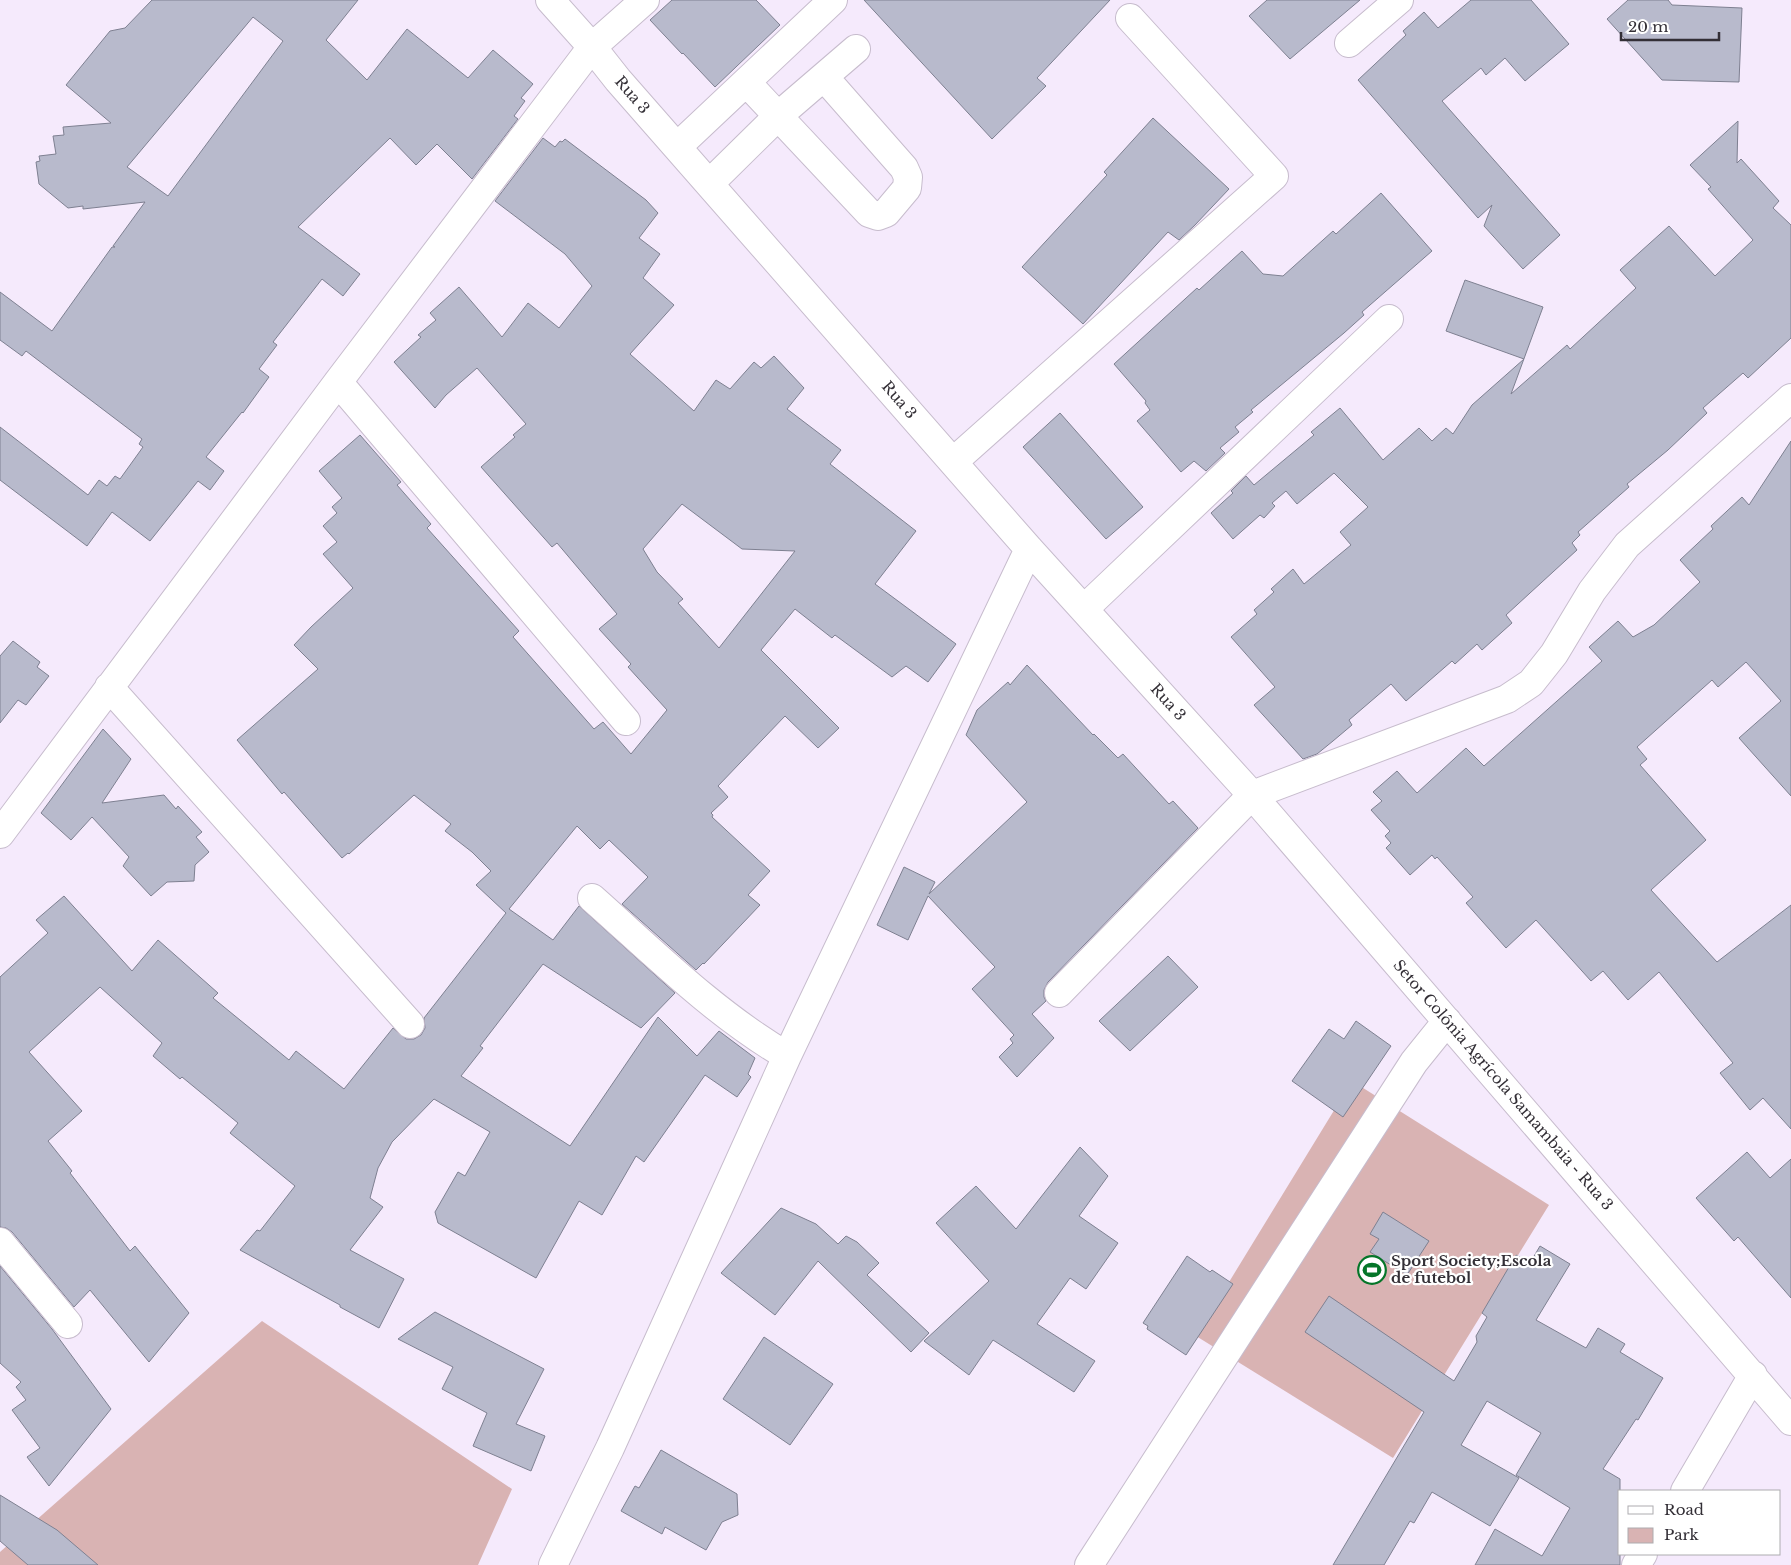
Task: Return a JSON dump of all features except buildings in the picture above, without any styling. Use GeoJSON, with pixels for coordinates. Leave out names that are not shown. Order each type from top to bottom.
{"type":"FeatureCollection","features":[{"type":"Feature","properties":{"kind":"street","name":"Rua 3"},"geometry":{"type":"LineString","coordinates":[[550,0],[1029,549],[1252,795]]}},
{"type":"Feature","properties":{"kind":"street"},"geometry":{"type":"LineString","coordinates":[[0,834],[338,382],[592,47],[645,0]]}},
{"type":"Feature","properties":{"kind":"street"},"geometry":{"type":"LineString","coordinates":[[677,147],[833,0]]}},
{"type":"Feature","properties":{"kind":"street"},"geometry":{"type":"LineString","coordinates":[[1349,43],[1399,0]]}},
{"type":"Feature","properties":{"kind":"street"},"geometry":{"type":"LineString","coordinates":[[953,462],[1274,176],[1130,18]]}},
{"type":"Feature","properties":{"kind":"street"},"geometry":{"type":"LineString","coordinates":[[710,183],[778,116],[856,49]]}},
{"type":"Feature","properties":{"kind":"street"},"geometry":{"type":"LineString","coordinates":[[746,82],[869,213],[878,216],[886,213],[907,188],[908,177],[904,168],[824,77]]}},
{"type":"Feature","properties":{"kind":"street"},"geometry":{"type":"LineString","coordinates":[[1084,610],[1389,319]]}},
{"type":"Feature","properties":{"kind":"street"},"geometry":{"type":"LineString","coordinates":[[338,382],[626,721]]}},
{"type":"Feature","properties":{"kind":"street"},"geometry":{"type":"LineString","coordinates":[[1059,993],[1252,795],[1507,699],[1531,682],[1554,654],[1592,591],[1627,545],[1791,398]]}},
{"type":"Feature","properties":{"kind":"street"},"geometry":{"type":"LineString","coordinates":[[553,1565],[614,1439],[786,1056],[1029,549]]}},
{"type":"Feature","properties":{"kind":"street"},"geometry":{"type":"LineString","coordinates":[[110,687],[410,1024]]}},
{"type":"Feature","properties":{"kind":"street","name":"Setor Colônia Agrícola Samambaia - Rua 3"},"geometry":{"type":"LineString","coordinates":[[1252,795],[1791,1421]]}},
{"type":"Feature","properties":{"kind":"street"},"geometry":{"type":"LineString","coordinates":[[592,898],[686,982],[762,1041],[786,1056]]}},
{"type":"Feature","properties":{"kind":"street"},"geometry":{"type":"LineString","coordinates":[[1089,1565],[1414,1062],[1447,1021]]}},
{"type":"Feature","properties":{"kind":"street"},"geometry":{"type":"LineString","coordinates":[[0,1242],[68,1324]]}},
{"type":"Feature","properties":{"kind":"street"},"geometry":{"type":"LineString","coordinates":[[1686,1490],[1753,1375]]}},
{"type":"Feature","properties":{"kind":"green space","name":"Sport Society;Escola de futebol"},"geometry":{"type":"Polygon","coordinates":[[[1352,1081],[1549,1205],[1393,1458],[1196,1336],[1352,1081]]]}},
{"type":"Feature","properties":{"kind":"green space"},"geometry":{"type":"Polygon","coordinates":[[[262,1321],[512,1489],[478,1565],[0,1565],[0,1552],[262,1321]]]}},
{"type":"Feature","properties":{"kind":"place","name":"Sport Society;Escola de futebol"},"geometry":{"type":"Point","coordinates":[1372,1270]}}]}
